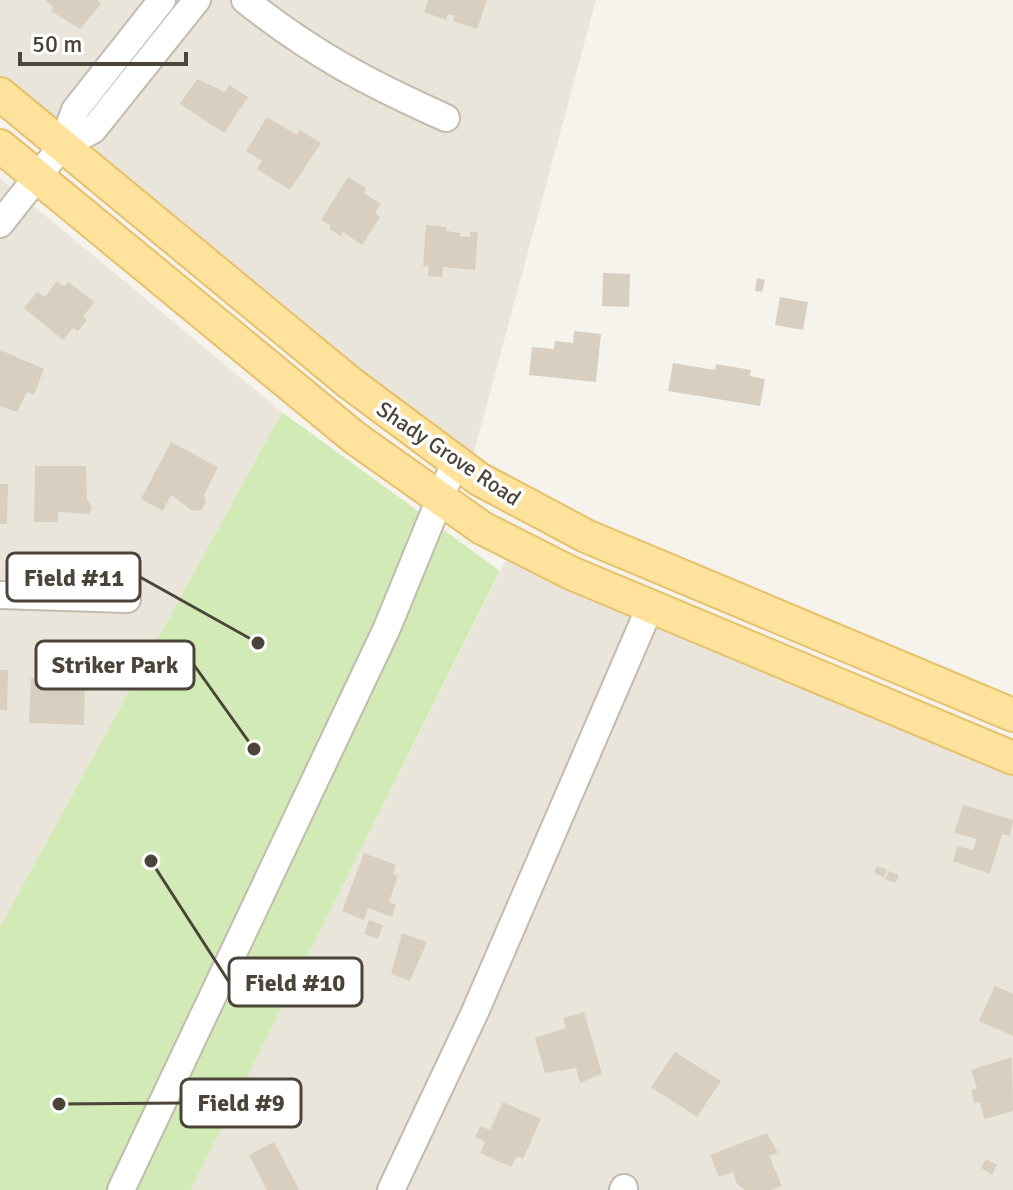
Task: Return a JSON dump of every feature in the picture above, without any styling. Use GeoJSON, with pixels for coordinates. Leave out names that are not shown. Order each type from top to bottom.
{"type":"FeatureCollection","features":[{"type":"Feature","properties":{"kind":"main road","name":"Shady Grove Road"},"geometry":{"type":"LineString","coordinates":[[0,94],[350,383],[455,462],[515,500],[586,536],[1013,715]]}},
{"type":"Feature","properties":{"kind":"main road","name":"Shady Grove Road"},"geometry":{"type":"LineString","coordinates":[[0,146],[355,438],[439,500],[526,551],[650,607],[1013,758]]}},
{"type":"Feature","properties":{"kind":"street"},"geometry":{"type":"LineString","coordinates":[[0,224],[62,146],[75,110],[162,0]]}},
{"type":"Feature","properties":{"kind":"street"},"geometry":{"type":"LineString","coordinates":[[62,146],[93,130],[197,0]]}},
{"type":"Feature","properties":{"kind":"street"},"geometry":{"type":"LineString","coordinates":[[245,0],[288,34],[357,78],[446,118]]}},
{"type":"Feature","properties":{"kind":"street"},"geometry":{"type":"LineString","coordinates":[[121,1190],[387,628],[455,462]]}},
{"type":"Feature","properties":{"kind":"street"},"geometry":{"type":"LineString","coordinates":[[0,595],[127,599]]}},
{"type":"Feature","properties":{"kind":"street"},"geometry":{"type":"LineString","coordinates":[[391,1190],[475,1012],[650,607]]}},
{"type":"Feature","properties":{"kind":"shaded area"},"geometry":{"type":"Polygon","coordinates":[[[0,0],[596,0],[468,474],[0,94],[0,0]]]}},
{"type":"Feature","properties":{"kind":"shaded area"},"geometry":{"type":"Polygon","coordinates":[[[0,178],[282,412],[0,927],[0,178]]]}},
{"type":"Feature","properties":{"kind":"shaded area"},"geometry":{"type":"Polygon","coordinates":[[[514,544],[1013,758],[1013,1190],[191,1190],[514,544]]]}},
{"type":"Feature","properties":{"kind":"green space"},"geometry":{"type":"Polygon","coordinates":[[[282,412],[500,571],[191,1190],[0,1190],[0,927],[282,412]]]}},
{"type":"Feature","properties":{"kind":"building"},"geometry":{"type":"Polygon","coordinates":[[[45,0],[97,0],[101,4],[80,29],[51,11],[53,7],[45,0]]]}},
{"type":"Feature","properties":{"kind":"building"},"geometry":{"type":"Polygon","coordinates":[[[428,0],[487,0],[477,29],[453,21],[455,16],[448,14],[446,20],[424,12],[428,0]]]}},
{"type":"Feature","properties":{"kind":"building"},"geometry":{"type":"Polygon","coordinates":[[[197,79],[225,92],[229,85],[248,97],[224,133],[180,104],[197,79]]]}},
{"type":"Feature","properties":{"kind":"building"},"geometry":{"type":"Polygon","coordinates":[[[267,117],[297,135],[300,130],[321,143],[290,190],[257,169],[262,161],[246,151],[267,117]]]}},
{"type":"Feature","properties":{"kind":"building"},"geometry":{"type":"Polygon","coordinates":[[[348,177],[366,188],[364,193],[381,204],[375,213],[380,217],[362,245],[343,232],[341,236],[329,229],[331,226],[321,220],[348,177]]]}},
{"type":"Feature","properties":{"kind":"building"},"geometry":{"type":"Polygon","coordinates":[[[426,225],[447,227],[446,231],[460,233],[460,236],[470,237],[470,232],[478,232],[475,270],[443,267],[442,277],[428,276],[429,267],[423,266],[426,225]]]}},
{"type":"Feature","properties":{"kind":"building"},"geometry":{"type":"Polygon","coordinates":[[[603,273],[630,274],[629,307],[602,306],[603,273]]]}},
{"type":"Feature","properties":{"kind":"building"},"geometry":{"type":"Polygon","coordinates":[[[757,278],[765,280],[762,292],[755,291],[757,278]]]}},
{"type":"Feature","properties":{"kind":"building"},"geometry":{"type":"Polygon","coordinates":[[[57,281],[64,286],[68,282],[95,302],[83,316],[87,320],[78,331],[73,328],[63,340],[24,308],[37,292],[45,297],[57,281]]]}},
{"type":"Feature","properties":{"kind":"building"},"geometry":{"type":"Polygon","coordinates":[[[780,297],[808,302],[803,330],[775,325],[780,297]]]}},
{"type":"Feature","properties":{"kind":"building"},"geometry":{"type":"Polygon","coordinates":[[[574,331],[601,334],[596,382],[529,375],[532,347],[554,349],[555,341],[573,343],[574,331]]]}},
{"type":"Feature","properties":{"kind":"building"},"geometry":{"type":"Polygon","coordinates":[[[0,350],[44,369],[34,395],[27,392],[17,412],[0,406],[0,350]]]}},
{"type":"Feature","properties":{"kind":"building"},"geometry":{"type":"Polygon","coordinates":[[[673,363],[715,370],[716,364],[751,370],[750,376],[765,379],[760,406],[668,391],[673,363]]]}},
{"type":"Feature","properties":{"kind":"building"},"geometry":{"type":"Polygon","coordinates":[[[171,442],[218,467],[204,495],[206,502],[202,510],[193,511],[171,495],[163,511],[141,499],[171,442]]]}},
{"type":"Feature","properties":{"kind":"building"},"geometry":{"type":"Polygon","coordinates":[[[35,466],[86,466],[87,499],[92,507],[89,514],[58,512],[58,522],[34,522],[35,466]]]}},
{"type":"Feature","properties":{"kind":"building"},"geometry":{"type":"Polygon","coordinates":[[[0,484],[8,484],[7,524],[0,524],[0,484]]]}},
{"type":"Feature","properties":{"kind":"building"},"geometry":{"type":"Polygon","coordinates":[[[0,670],[8,670],[7,710],[0,710],[0,670]]]}},
{"type":"Feature","properties":{"kind":"building"},"geometry":{"type":"Polygon","coordinates":[[[31,678],[52,678],[52,683],[85,684],[84,725],[29,723],[31,678]]]}},
{"type":"Feature","properties":{"kind":"building"},"geometry":{"type":"Polygon","coordinates":[[[963,805],[1013,820],[1010,836],[1002,834],[990,874],[953,861],[957,846],[973,850],[977,839],[954,833],[963,805]]]}},
{"type":"Feature","properties":{"kind":"building"},"geometry":{"type":"Polygon","coordinates":[[[364,853],[396,865],[393,874],[398,876],[389,902],[396,905],[392,917],[368,908],[364,920],[342,911],[364,853]]]}},
{"type":"Feature","properties":{"kind":"building"},"geometry":{"type":"Polygon","coordinates":[[[877,866],[887,870],[884,877],[874,873],[877,866]]]}},
{"type":"Feature","properties":{"kind":"building"},"geometry":{"type":"Polygon","coordinates":[[[889,871],[899,875],[895,883],[885,879],[889,871]]]}},
{"type":"Feature","properties":{"kind":"building"},"geometry":{"type":"Polygon","coordinates":[[[369,920],[383,925],[378,939],[364,934],[369,920]]]}},
{"type":"Feature","properties":{"kind":"building"},"geometry":{"type":"Polygon","coordinates":[[[402,933],[427,942],[410,981],[391,974],[402,933]]]}},
{"type":"Feature","properties":{"kind":"building"},"geometry":{"type":"Polygon","coordinates":[[[995,986],[1013,994],[1013,1036],[979,1021],[995,986]]]}},
{"type":"Feature","properties":{"kind":"building"},"geometry":{"type":"Polygon","coordinates":[[[584,1012],[602,1074],[580,1083],[576,1068],[545,1073],[535,1038],[566,1028],[563,1018],[584,1012]]]}},
{"type":"Feature","properties":{"kind":"building"},"geometry":{"type":"Polygon","coordinates":[[[675,1052],[721,1081],[697,1117],[651,1087],[675,1052]]]}},
{"type":"Feature","properties":{"kind":"building"},"geometry":{"type":"Polygon","coordinates":[[[1012,1057],[1013,1111],[984,1119],[980,1102],[974,1103],[971,1090],[977,1088],[971,1070],[1012,1057]]]}},
{"type":"Feature","properties":{"kind":"building"},"geometry":{"type":"Polygon","coordinates":[[[503,1102],[541,1119],[523,1159],[517,1156],[511,1167],[480,1153],[485,1142],[475,1137],[480,1126],[490,1130],[503,1102]]]}},
{"type":"Feature","properties":{"kind":"building"},"geometry":{"type":"Polygon","coordinates":[[[767,1133],[778,1153],[769,1156],[782,1186],[771,1190],[745,1190],[737,1184],[733,1172],[719,1177],[710,1155],[767,1133]]]}},
{"type":"Feature","properties":{"kind":"building"},"geometry":{"type":"Polygon","coordinates":[[[274,1142],[299,1189],[267,1190],[249,1155],[274,1142]]]}},
{"type":"Feature","properties":{"kind":"building"},"geometry":{"type":"Polygon","coordinates":[[[986,1159],[997,1165],[992,1175],[981,1168],[986,1159]]]}},
{"type":"Feature","properties":{"kind":"place","name":"Field #11"},"geometry":{"type":"Point","coordinates":[258,643]}},
{"type":"Feature","properties":{"kind":"place","name":"Striker Park"},"geometry":{"type":"Point","coordinates":[254,749]}},
{"type":"Feature","properties":{"kind":"place","name":"Field #10"},"geometry":{"type":"Point","coordinates":[151,861]}},
{"type":"Feature","properties":{"kind":"place","name":"Field #9"},"geometry":{"type":"Point","coordinates":[59,1104]}}]}
